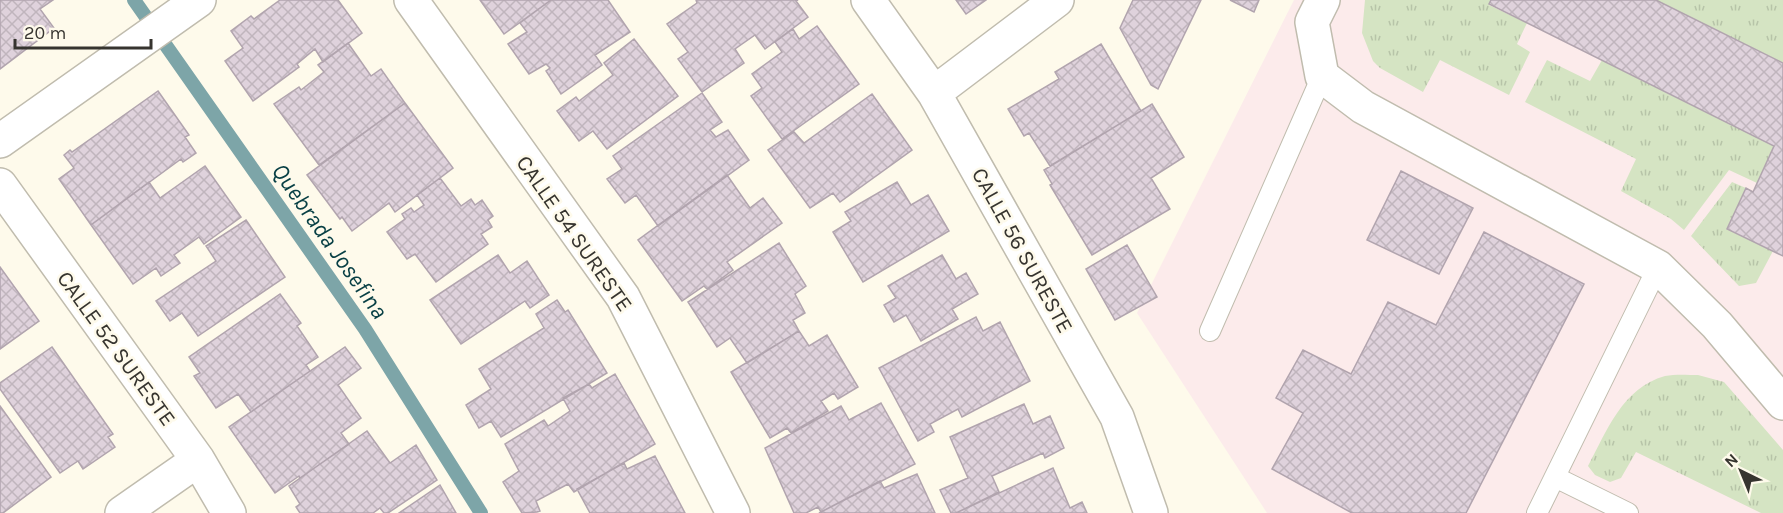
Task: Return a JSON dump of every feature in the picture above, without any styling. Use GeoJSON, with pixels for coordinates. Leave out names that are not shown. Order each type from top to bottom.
{"type":"FeatureCollection","features":[{"type":"Feature","properties":{"kind":"street","name":"CALLE 54 SURESTE"},"geometry":{"type":"LineString","coordinates":[[411,0],[623,297],[733,513]]}},
{"type":"Feature","properties":{"kind":"street","name":"CALLE 56 SURESTE"},"geometry":{"type":"LineString","coordinates":[[868,0],[934,93],[1117,417],[1151,513]]}},
{"type":"Feature","properties":{"kind":"street"},"geometry":{"type":"LineString","coordinates":[[934,93],[1057,0]]}},
{"type":"Feature","properties":{"kind":"street"},"geometry":{"type":"LineString","coordinates":[[1323,0],[1312,22],[1322,76],[1363,107],[1658,267],[1717,325],[1783,403]]}},
{"type":"Feature","properties":{"kind":"street"},"geometry":{"type":"LineString","coordinates":[[0,141],[189,8]]}},
{"type":"Feature","properties":{"kind":"street","name":"CALLE 52 SURESTE"},"geometry":{"type":"LineString","coordinates":[[0,185],[198,460],[229,513]]}},
{"type":"Feature","properties":{"kind":"street"},"geometry":{"type":"LineString","coordinates":[[122,513],[198,460]]}},
{"type":"Feature","properties":{"kind":"lane"},"geometry":{"type":"LineString","coordinates":[[1210,331],[1322,76]]}},
{"type":"Feature","properties":{"kind":"lane"},"geometry":{"type":"LineString","coordinates":[[1537,513],[1658,267]]}},
{"type":"Feature","properties":{"kind":"lane"},"geometry":{"type":"LineString","coordinates":[[1555,477],[1628,513]]}},
{"type":"Feature","properties":{"kind":"shaded area"},"geometry":{"type":"Polygon","coordinates":[[[1294,0],[1783,0],[1783,513],[1267,513],[1137,313],[1294,0]]]}},
{"type":"Feature","properties":{"kind":"green space"},"geometry":{"type":"Polygon","coordinates":[[[1365,0],[1491,0],[1489,5],[1527,23],[1517,44],[1530,52],[1509,95],[1440,60],[1423,92],[1380,68],[1373,61],[1362,33],[1365,0]]]}},
{"type":"Feature","properties":{"kind":"green space"},"geometry":{"type":"Polygon","coordinates":[[[1656,0],[1783,0],[1783,63],[1656,0]]]}},
{"type":"Feature","properties":{"kind":"green space"},"geometry":{"type":"Polygon","coordinates":[[[1547,60],[1590,81],[1602,60],[1774,146],[1757,183],[1729,170],[1684,230],[1671,219],[1621,191],[1636,159],[1525,102],[1547,60]]]}},
{"type":"Feature","properties":{"kind":"green space"},"geometry":{"type":"Polygon","coordinates":[[[1732,182],[1746,188],[1727,229],[1773,251],[1756,283],[1739,286],[1691,236],[1732,182]]]}},
{"type":"Feature","properties":{"kind":"green space"},"geometry":{"type":"Polygon","coordinates":[[[1698,375],[1724,382],[1783,450],[1783,513],[1761,513],[1636,452],[1621,478],[1610,482],[1595,475],[1588,466],[1609,425],[1637,390],[1665,376],[1698,375]]]}},
{"type":"Feature","properties":{"kind":"building"},"geometry":{"type":"Polygon","coordinates":[[[0,0],[53,0],[40,9],[54,28],[0,69],[0,0]]]}},
{"type":"Feature","properties":{"kind":"building"},"geometry":{"type":"Polygon","coordinates":[[[280,0],[338,0],[362,33],[323,62],[315,49],[297,64],[299,67],[253,101],[225,61],[243,48],[231,31],[251,16],[254,19],[280,0]]]}},
{"type":"Feature","properties":{"kind":"building"},"geometry":{"type":"Polygon","coordinates":[[[480,0],[551,0],[504,34],[480,0]]]}},
{"type":"Feature","properties":{"kind":"building"},"geometry":{"type":"Polygon","coordinates":[[[551,0],[608,0],[630,32],[595,55],[602,65],[561,94],[546,71],[550,68],[546,64],[529,74],[508,44],[527,32],[520,23],[551,0]]]}},
{"type":"Feature","properties":{"kind":"building"},"geometry":{"type":"Polygon","coordinates":[[[696,0],[798,0],[796,1],[808,17],[765,49],[755,35],[735,49],[744,63],[702,92],[678,59],[688,52],[667,24],[697,3],[696,0]]]}},
{"type":"Feature","properties":{"kind":"building"},"geometry":{"type":"Polygon","coordinates":[[[956,0],[986,0],[966,14],[956,0]]]}},
{"type":"Feature","properties":{"kind":"building"},"geometry":{"type":"Polygon","coordinates":[[[1133,0],[1201,0],[1158,89],[1151,85],[1120,28],[1133,0]]]}},
{"type":"Feature","properties":{"kind":"building"},"geometry":{"type":"Polygon","coordinates":[[[1230,0],[1259,0],[1254,12],[1230,0]]]}},
{"type":"Feature","properties":{"kind":"building"},"geometry":{"type":"Polygon","coordinates":[[[1491,0],[1656,0],[1783,63],[1783,256],[1727,229],[1746,188],[1753,192],[1774,146],[1489,4],[1491,0]]]}},
{"type":"Feature","properties":{"kind":"building"},"geometry":{"type":"Polygon","coordinates":[[[817,26],[859,84],[782,139],[751,96],[762,88],[752,74],[782,52],[775,42],[793,29],[799,39],[817,26]]]}},
{"type":"Feature","properties":{"kind":"building"},"geometry":{"type":"Polygon","coordinates":[[[634,39],[678,96],[607,149],[593,131],[579,141],[557,111],[576,97],[579,101],[613,75],[604,63],[634,39]]]}},
{"type":"Feature","properties":{"kind":"building"},"geometry":{"type":"Polygon","coordinates":[[[348,43],[371,76],[381,69],[405,103],[319,165],[274,104],[299,87],[301,90],[324,72],[318,65],[348,43]]]}},
{"type":"Feature","properties":{"kind":"building"},"geometry":{"type":"Polygon","coordinates":[[[1101,44],[1141,111],[1050,166],[1029,133],[1024,136],[1008,109],[1059,79],[1055,72],[1101,44]]]}},
{"type":"Feature","properties":{"kind":"building"},"geometry":{"type":"Polygon","coordinates":[[[158,91],[189,135],[185,137],[196,153],[183,162],[181,159],[91,225],[59,179],[74,168],[64,155],[70,150],[72,152],[158,91]]]}},
{"type":"Feature","properties":{"kind":"building"},"geometry":{"type":"Polygon","coordinates":[[[702,93],[722,122],[710,130],[716,137],[728,130],[749,160],[658,226],[636,195],[625,203],[607,179],[622,169],[613,156],[702,93]]]}},
{"type":"Feature","properties":{"kind":"building"},"geometry":{"type":"Polygon","coordinates":[[[872,94],[912,150],[840,202],[833,193],[810,208],[768,150],[794,132],[804,143],[872,94]]]}},
{"type":"Feature","properties":{"kind":"building"},"geometry":{"type":"Polygon","coordinates":[[[405,103],[453,168],[395,212],[389,203],[352,231],[342,217],[340,219],[307,175],[405,103]]]}},
{"type":"Feature","properties":{"kind":"building"},"geometry":{"type":"Polygon","coordinates":[[[1152,104],[1184,157],[1151,178],[1170,209],[1092,255],[1050,185],[1052,184],[1044,170],[1152,104]]]}},
{"type":"Feature","properties":{"kind":"building"},"geometry":{"type":"Polygon","coordinates":[[[205,166],[241,217],[204,244],[199,237],[174,255],[180,263],[161,276],[156,268],[133,284],[91,225],[149,182],[160,198],[205,166]]]}},
{"type":"Feature","properties":{"kind":"building"},"geometry":{"type":"Polygon","coordinates":[[[1401,171],[1473,208],[1439,274],[1367,240],[1401,171]]]}},
{"type":"Feature","properties":{"kind":"building"},"geometry":{"type":"Polygon","coordinates":[[[727,175],[750,208],[763,198],[782,223],[727,262],[733,270],[707,289],[704,286],[682,301],[638,240],[727,175]]]}},
{"type":"Feature","properties":{"kind":"building"},"geometry":{"type":"Polygon","coordinates":[[[440,178],[461,206],[471,199],[475,205],[482,200],[493,216],[488,220],[492,227],[481,234],[488,244],[436,282],[415,254],[407,259],[387,232],[405,219],[402,214],[411,208],[414,212],[424,205],[417,195],[440,178]]]}},
{"type":"Feature","properties":{"kind":"building"},"geometry":{"type":"Polygon","coordinates":[[[897,182],[911,205],[928,195],[949,231],[863,282],[833,232],[851,221],[845,212],[897,182]]]}},
{"type":"Feature","properties":{"kind":"building"},"geometry":{"type":"Polygon","coordinates":[[[246,220],[285,277],[198,336],[182,313],[170,321],[156,301],[216,261],[206,246],[246,220]]]}},
{"type":"Feature","properties":{"kind":"building"},"geometry":{"type":"Polygon","coordinates":[[[1484,232],[1584,284],[1466,513],[1352,513],[1272,469],[1303,413],[1276,398],[1303,350],[1351,374],[1388,302],[1436,325],[1484,232]]]}},
{"type":"Feature","properties":{"kind":"building"},"geometry":{"type":"Polygon","coordinates":[[[779,243],[806,286],[795,294],[805,313],[793,320],[799,331],[747,363],[730,338],[717,347],[688,302],[779,243]]]}},
{"type":"Feature","properties":{"kind":"building"},"geometry":{"type":"Polygon","coordinates":[[[1127,245],[1157,297],[1115,320],[1086,269],[1127,245]]]}},
{"type":"Feature","properties":{"kind":"building"},"geometry":{"type":"Polygon","coordinates":[[[498,255],[510,273],[527,261],[549,295],[530,308],[525,301],[461,344],[430,300],[498,255]]]}},
{"type":"Feature","properties":{"kind":"building"},"geometry":{"type":"Polygon","coordinates":[[[942,255],[956,279],[966,273],[978,294],[952,309],[958,319],[921,341],[906,315],[894,322],[884,305],[896,298],[888,286],[942,255]]]}},
{"type":"Feature","properties":{"kind":"building"},"geometry":{"type":"Polygon","coordinates":[[[0,267],[39,321],[0,349],[0,267]]]}},
{"type":"Feature","properties":{"kind":"building"},"geometry":{"type":"Polygon","coordinates":[[[280,294],[301,323],[297,326],[318,357],[306,365],[310,371],[251,412],[238,394],[216,408],[194,376],[200,373],[189,357],[280,294]]]}},
{"type":"Feature","properties":{"kind":"building"},"geometry":{"type":"Polygon","coordinates":[[[557,300],[565,312],[568,310],[607,373],[501,437],[491,421],[479,428],[466,405],[491,389],[479,369],[544,328],[536,314],[557,300]]]}},
{"type":"Feature","properties":{"kind":"building"},"geometry":{"type":"Polygon","coordinates":[[[976,317],[983,331],[1000,322],[1030,381],[962,417],[958,409],[930,424],[934,432],[918,441],[879,368],[976,317]]]}},
{"type":"Feature","properties":{"kind":"building"},"geometry":{"type":"Polygon","coordinates":[[[799,331],[809,346],[827,335],[858,387],[838,399],[834,393],[821,401],[828,411],[791,433],[787,428],[770,438],[731,372],[799,331]]]}},
{"type":"Feature","properties":{"kind":"building"},"geometry":{"type":"Polygon","coordinates":[[[52,347],[113,434],[108,437],[115,447],[83,469],[78,461],[60,473],[0,389],[0,383],[52,347]]]}},
{"type":"Feature","properties":{"kind":"building"},"geometry":{"type":"Polygon","coordinates":[[[345,347],[361,368],[338,385],[361,418],[341,433],[349,444],[275,493],[229,427],[345,347]]]}},
{"type":"Feature","properties":{"kind":"building"},"geometry":{"type":"Polygon","coordinates":[[[615,374],[655,444],[574,492],[568,484],[536,501],[540,511],[522,513],[503,482],[519,471],[505,444],[544,420],[548,426],[570,411],[563,398],[589,384],[592,388],[615,374]]]}},
{"type":"Feature","properties":{"kind":"building"},"geometry":{"type":"Polygon","coordinates":[[[881,403],[915,464],[821,512],[818,507],[806,513],[794,513],[765,448],[841,406],[849,420],[881,403]]]}},
{"type":"Feature","properties":{"kind":"building"},"geometry":{"type":"Polygon","coordinates":[[[1024,404],[1033,424],[1050,416],[1064,448],[1045,458],[1043,453],[992,476],[999,492],[956,513],[951,513],[940,490],[968,478],[950,437],[1024,404]]]}},
{"type":"Feature","properties":{"kind":"building"},"geometry":{"type":"Polygon","coordinates":[[[0,406],[51,477],[3,513],[0,513],[0,406]]]}},
{"type":"Feature","properties":{"kind":"building"},"geometry":{"type":"Polygon","coordinates":[[[367,431],[390,463],[416,445],[437,480],[388,513],[384,513],[380,508],[373,513],[300,513],[296,507],[300,504],[289,486],[367,431]]]}},
{"type":"Feature","properties":{"kind":"building"},"geometry":{"type":"Polygon","coordinates":[[[655,456],[685,513],[590,513],[577,489],[624,463],[627,469],[655,456]]]}},
{"type":"Feature","properties":{"kind":"building"},"geometry":{"type":"Polygon","coordinates":[[[1053,468],[1070,508],[1082,502],[1087,513],[956,513],[1053,468]]]}},
{"type":"Feature","properties":{"kind":"building"},"geometry":{"type":"Polygon","coordinates":[[[917,474],[935,513],[819,513],[880,481],[884,488],[917,474]]]}},
{"type":"Feature","properties":{"kind":"building"},"geometry":{"type":"Polygon","coordinates":[[[440,485],[456,513],[399,513],[440,485]]]}},
{"type":"Feature","properties":{"kind":"waterway","name":"Quebrada Josefina"},"geometry":{"type":"LineString","coordinates":[[134,0],[365,329],[481,513]]}}]}
